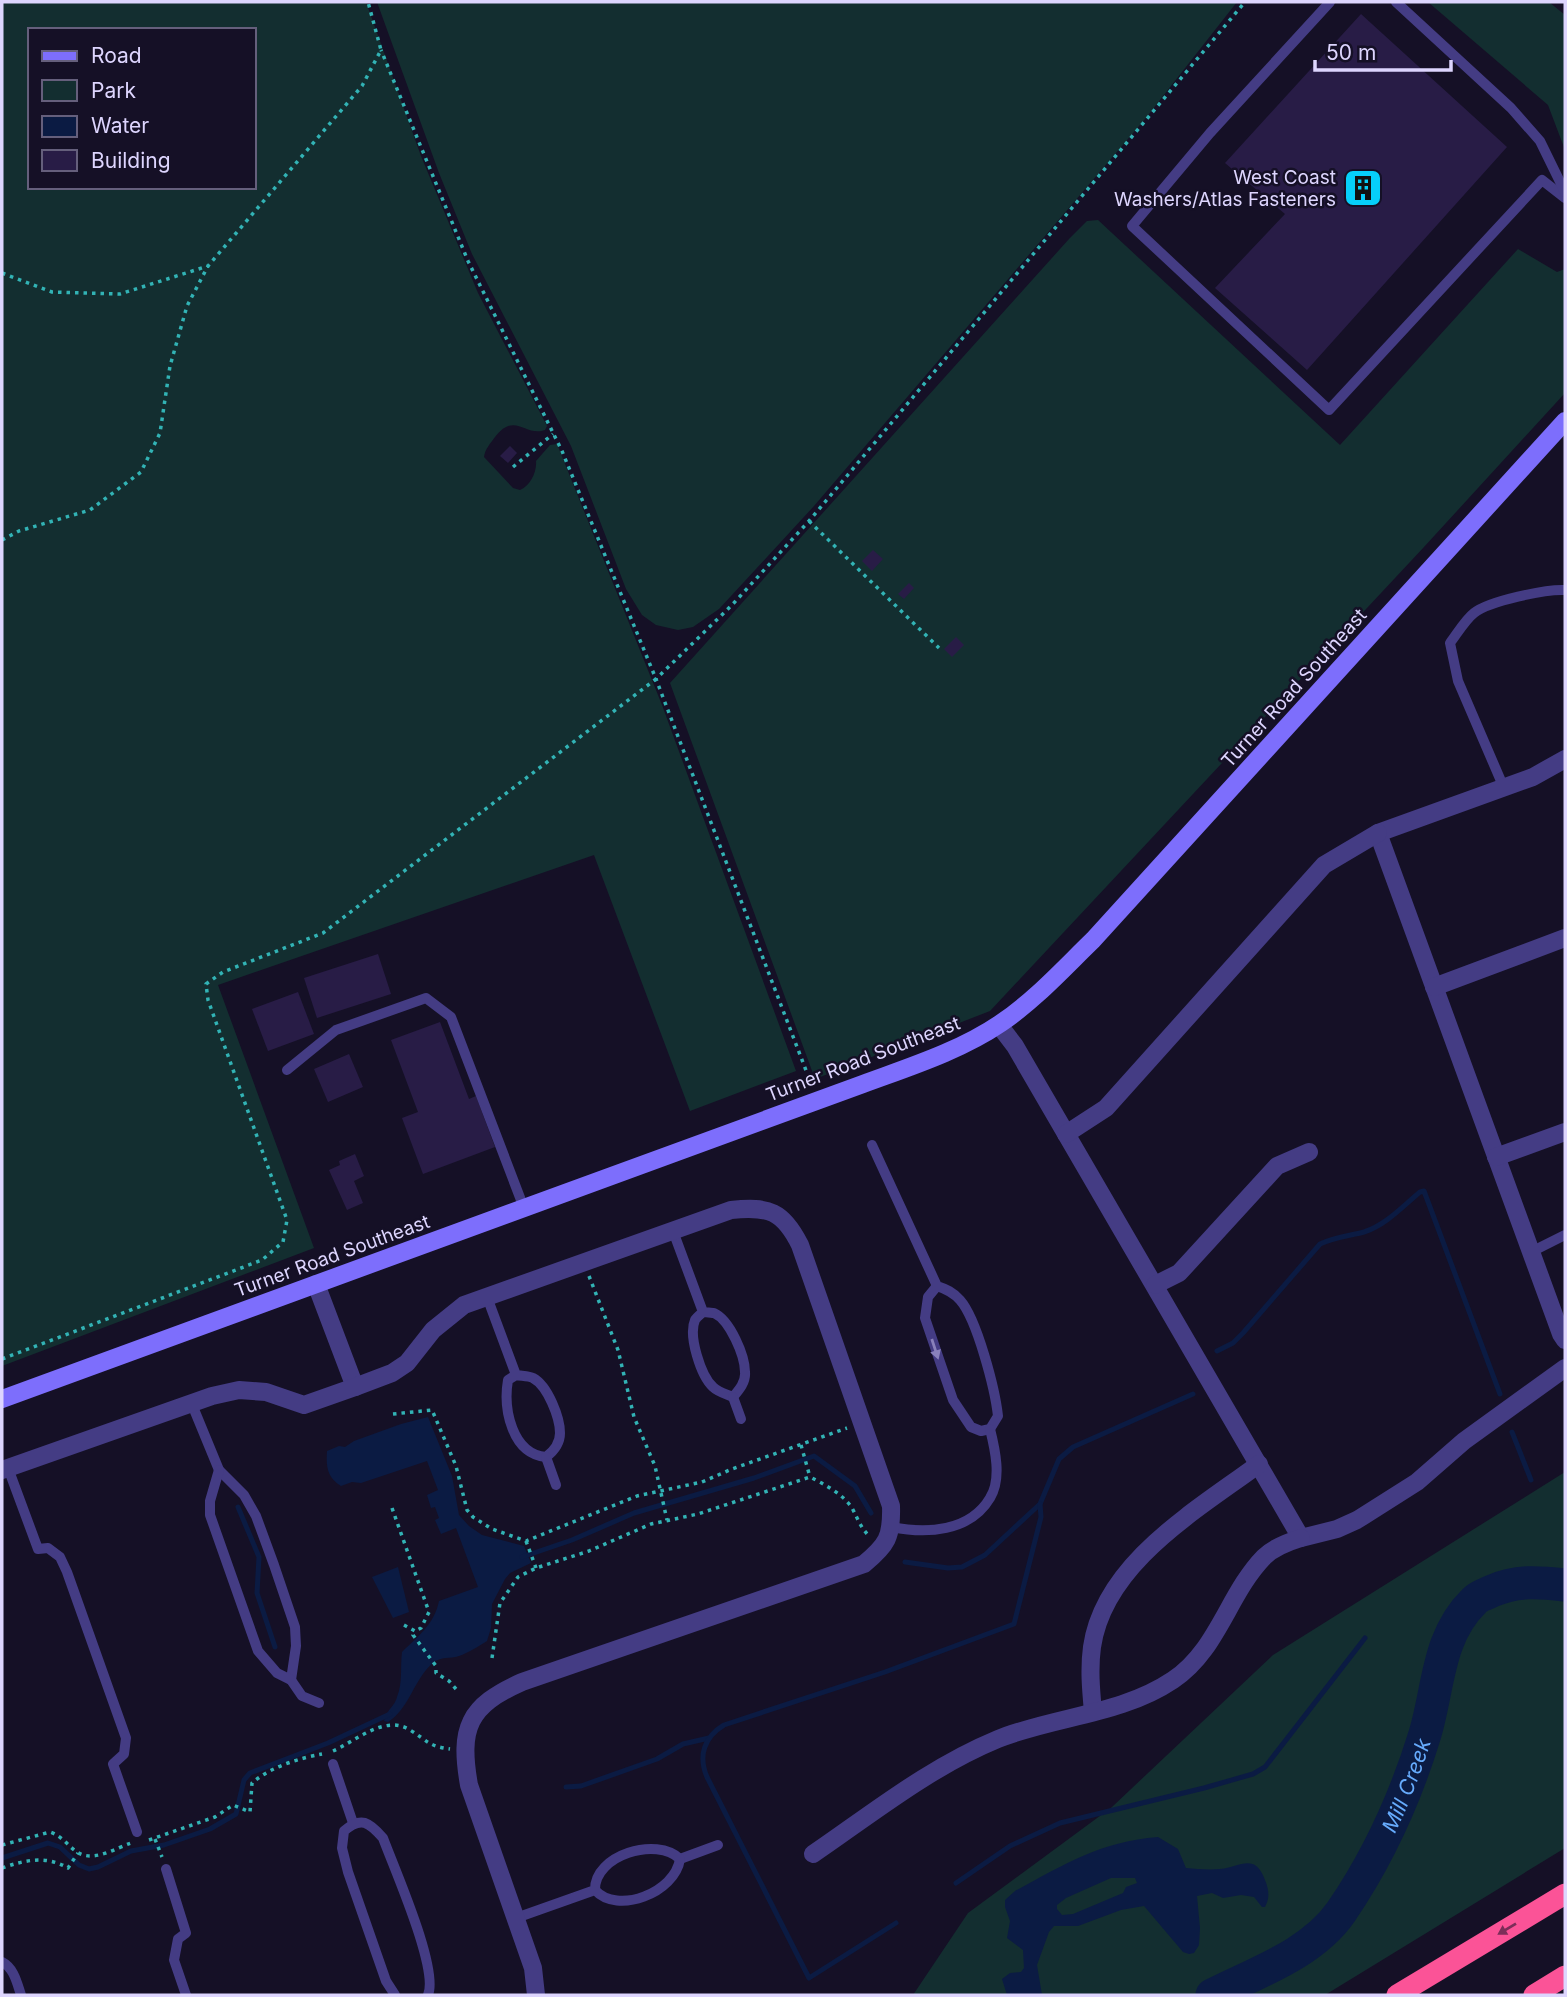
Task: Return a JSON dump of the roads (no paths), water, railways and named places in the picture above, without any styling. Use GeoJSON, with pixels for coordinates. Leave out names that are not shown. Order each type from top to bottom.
{"type":"FeatureCollection","features":[{"type":"Feature","properties":{"kind":"highway"},"geometry":{"type":"LineString","coordinates":[[1397,1995],[1565,1894]]}},
{"type":"Feature","properties":{"kind":"highway"},"geometry":{"type":"LineString","coordinates":[[1534,1995],[1565,1976]]}},
{"type":"Feature","properties":{"kind":"main road","name":"Turner Road Southeast"},"geometry":{"type":"LineString","coordinates":[[2,1399],[922,1062],[999,1025],[1024,1006],[1093,940],[1565,421]]}},
{"type":"Feature","properties":{"kind":"street"},"geometry":{"type":"LineString","coordinates":[[1066,1134],[1106,1108],[1324,865],[1378,833],[1533,777],[1565,759]]}},
{"type":"Feature","properties":{"kind":"street"},"geometry":{"type":"LineString","coordinates":[[1378,833],[1565,1340]]}},
{"type":"Feature","properties":{"kind":"street"},"geometry":{"type":"LineString","coordinates":[[1434,987],[1565,938]]}},
{"type":"Feature","properties":{"kind":"street"},"geometry":{"type":"LineString","coordinates":[[999,1025],[1015,1046],[1301,1538]]}},
{"type":"Feature","properties":{"kind":"street"},"geometry":{"type":"LineString","coordinates":[[1496,1157],[1565,1132]]}},
{"type":"Feature","properties":{"kind":"street"},"geometry":{"type":"LineString","coordinates":[[1155,1285],[1179,1273],[1278,1166],[1309,1152]]}},
{"type":"Feature","properties":{"kind":"street"},"geometry":{"type":"LineString","coordinates":[[5,1469],[191,1402],[239,1390],[266,1392],[304,1405],[355,1387],[393,1373],[407,1363],[446,1317],[464,1305],[731,1210],[751,1208],[774,1213],[790,1225],[800,1245],[891,1506],[892,1527],[887,1541],[864,1564],[503,1690],[487,1701],[473,1716],[466,1736],[465,1750],[469,1785],[533,1968],[536,1995]]}},
{"type":"Feature","properties":{"kind":"street"},"geometry":{"type":"LineString","coordinates":[[316,1284],[355,1387]]}},
{"type":"Feature","properties":{"kind":"street"},"geometry":{"type":"LineString","coordinates":[[813,1854],[937,1768],[956,1758],[1059,1719],[1134,1701],[1176,1678],[1214,1636],[1249,1575],[1265,1555],[1281,1545],[1337,1529],[1357,1520],[1417,1482],[1464,1441],[1565,1368]]}},
{"type":"Feature","properties":{"kind":"street"},"geometry":{"type":"LineString","coordinates":[[1093,1712],[1090,1677],[1092,1645],[1100,1619],[1128,1570],[1151,1545],[1259,1464]]}},
{"type":"Feature","properties":{"kind":"lane"},"geometry":{"type":"LineString","coordinates":[[1330,2],[1210,133],[1132,226],[1329,410],[1542,180],[1565,198]]}},
{"type":"Feature","properties":{"kind":"lane"},"geometry":{"type":"LineString","coordinates":[[1396,2],[1511,108],[1540,141],[1565,192]]}},
{"type":"Feature","properties":{"kind":"lane"},"geometry":{"type":"LineString","coordinates":[[1504,788],[1458,681],[1450,643],[1475,612],[1504,601],[1552,589],[1565,590]]}},
{"type":"Feature","properties":{"kind":"lane"},"geometry":{"type":"LineString","coordinates":[[287,1069],[336,1030],[426,998],[451,1017],[524,1208]]}},
{"type":"Feature","properties":{"kind":"lane"},"geometry":{"type":"LineString","coordinates":[[872,1145],[937,1286],[949,1290],[962,1301],[990,1377],[998,1416],[990,1429],[997,1472],[991,1498],[973,1516],[953,1528],[914,1531],[892,1527]]}},
{"type":"Feature","properties":{"kind":"lane"},"geometry":{"type":"LineString","coordinates":[[673,1230],[703,1312]]}},
{"type":"Feature","properties":{"kind":"lane"},"geometry":{"type":"LineString","coordinates":[[1531,1252],[1565,1235]]}},
{"type":"Feature","properties":{"kind":"lane"},"geometry":{"type":"LineString","coordinates":[[937,1286],[928,1297],[925,1318],[953,1400],[971,1427],[981,1431],[990,1429]]}},
{"type":"Feature","properties":{"kind":"lane"},"geometry":{"type":"LineString","coordinates":[[487,1297],[516,1375]]}},
{"type":"Feature","properties":{"kind":"lane"},"geometry":{"type":"LineString","coordinates":[[703,1312],[714,1313],[727,1324],[739,1347],[746,1373],[741,1388],[733,1397]]}},
{"type":"Feature","properties":{"kind":"lane"},"geometry":{"type":"LineString","coordinates":[[703,1312],[696,1319],[693,1330],[697,1355],[705,1378],[716,1390],[733,1397],[741,1419]]}},
{"type":"Feature","properties":{"kind":"lane"},"geometry":{"type":"LineString","coordinates":[[516,1375],[534,1378],[548,1394],[556,1412],[561,1435],[555,1450],[546,1457],[534,1456],[523,1448],[514,1432],[506,1393],[508,1380],[516,1375]]}},
{"type":"Feature","properties":{"kind":"lane"},"geometry":{"type":"LineString","coordinates":[[191,1402],[219,1470],[244,1495],[256,1516],[274,1565],[295,1627],[296,1646],[290,1680]]}},
{"type":"Feature","properties":{"kind":"lane"},"geometry":{"type":"LineString","coordinates":[[546,1457],[556,1485]]}},
{"type":"Feature","properties":{"kind":"lane"},"geometry":{"type":"LineString","coordinates":[[5,1469],[38,1549],[48,1548],[60,1557],[67,1572],[126,1738],[124,1754],[113,1764],[137,1838]]}},
{"type":"Feature","properties":{"kind":"lane"},"geometry":{"type":"LineString","coordinates":[[219,1470],[210,1501],[210,1515],[258,1651],[277,1673],[290,1680],[302,1696],[319,1703]]}},
{"type":"Feature","properties":{"kind":"lane"},"geometry":{"type":"LineString","coordinates":[[333,1764],[353,1823]]}},
{"type":"Feature","properties":{"kind":"lane"},"geometry":{"type":"LineString","coordinates":[[395,1995],[386,1981],[342,1848],[344,1831],[353,1823],[363,1822],[374,1827],[383,1838],[427,1959],[432,1987],[428,1995]]}},
{"type":"Feature","properties":{"kind":"lane"},"geometry":{"type":"LineString","coordinates":[[680,1859],[718,1845]]}},
{"type":"Feature","properties":{"kind":"lane"},"geometry":{"type":"LineString","coordinates":[[644,1849],[664,1850],[680,1859],[673,1878],[663,1888],[648,1895],[632,1900],[610,1899],[599,1895],[595,1890],[595,1882],[600,1872],[611,1862],[629,1853],[644,1849]]}},
{"type":"Feature","properties":{"kind":"lane"},"geometry":{"type":"LineString","coordinates":[[166,1869],[186,1933],[178,1939],[174,1960],[186,1995]]}},
{"type":"Feature","properties":{"kind":"lane"},"geometry":{"type":"LineString","coordinates":[[516,1918],[595,1890]]}},
{"type":"Feature","properties":{"kind":"lane"},"geometry":{"type":"LineString","coordinates":[[2,1962],[6,1963],[14,1975],[21,1995]]}},
{"type":"Feature","properties":{"kind":"water"},"geometry":{"type":"Polygon","coordinates":[[[428,1417],[452,1476],[459,1515],[482,1535],[524,1546],[531,1563],[510,1573],[505,1579],[492,1604],[491,1628],[487,1641],[462,1655],[439,1659],[433,1663],[421,1677],[402,1709],[388,1722],[384,1721],[396,1701],[400,1686],[402,1652],[429,1623],[439,1601],[478,1587],[456,1528],[441,1534],[435,1520],[439,1518],[435,1507],[431,1508],[427,1495],[438,1490],[427,1461],[361,1483],[352,1482],[341,1486],[328,1471],[327,1451],[428,1417]]]}},
{"type":"Feature","properties":{"kind":"water"},"geometry":{"type":"Polygon","coordinates":[[[398,1567],[409,1612],[393,1618],[372,1577],[398,1567]]]}},
{"type":"Feature","properties":{"kind":"water"},"geometry":{"type":"Polygon","coordinates":[[[1158,1837],[1178,1849],[1186,1868],[1220,1869],[1246,1863],[1257,1866],[1267,1887],[1265,1907],[1254,1897],[1241,1895],[1223,1898],[1212,1893],[1197,1896],[1199,1945],[1194,1953],[1189,1954],[1183,1952],[1144,1906],[1121,1910],[1078,1926],[1054,1926],[1049,1932],[1037,1965],[1042,1995],[1007,1995],[1002,1979],[1010,1973],[1021,1972],[1024,1968],[1023,1950],[1007,1938],[1010,1921],[1005,1900],[1015,1891],[1083,1856],[1138,1839],[1158,1837]],[[1111,1878],[1066,1898],[1057,1905],[1057,1909],[1062,1915],[1073,1914],[1123,1893],[1126,1887],[1137,1883],[1135,1878],[1111,1878]]]}},
{"type":"Feature","properties":{"kind":"waterway"},"geometry":{"type":"LineString","coordinates":[[1217,1351],[1233,1343],[1243,1333],[1320,1244],[1372,1229],[1424,1191],[1500,1394]]}},
{"type":"Feature","properties":{"kind":"waterway"},"geometry":{"type":"LineString","coordinates":[[905,1562],[948,1568],[962,1567],[985,1555],[1040,1504],[1059,1459],[1073,1447],[1193,1394]]}},
{"type":"Feature","properties":{"kind":"waterway"},"geometry":{"type":"LineString","coordinates":[[1512,1432],[1531,1480]]}},
{"type":"Feature","properties":{"kind":"waterway"},"geometry":{"type":"LineString","coordinates":[[522,1557],[572,1540],[634,1513],[754,1478],[814,1456],[855,1486],[871,1513]]}},
{"type":"Feature","properties":{"kind":"waterway"},"geometry":{"type":"LineString","coordinates":[[896,1923],[809,1978],[707,1777],[703,1762],[707,1741],[724,1725],[885,1672],[1014,1624],[1041,1517],[1040,1504]]}},
{"type":"Feature","properties":{"kind":"waterway"},"geometry":{"type":"LineString","coordinates":[[238,1507],[259,1557],[257,1593],[275,1647]]}},
{"type":"Feature","properties":{"kind":"waterway","name":"Mill Creek"},"geometry":{"type":"LineString","coordinates":[[1212,1995],[1299,1951],[1315,1940],[1341,1912],[1379,1848],[1400,1803],[1425,1734],[1446,1647],[1462,1615],[1474,1601],[1501,1587],[1519,1583],[1565,1585]]}},
{"type":"Feature","properties":{"kind":"waterway"},"geometry":{"type":"LineString","coordinates":[[956,1883],[1010,1846],[1060,1823],[1204,1788],[1253,1774],[1265,1767],[1365,1638]]}},
{"type":"Feature","properties":{"kind":"waterway"},"geometry":{"type":"LineString","coordinates":[[2,1858],[48,1843],[60,1847],[79,1865],[89,1869],[131,1851],[164,1845],[210,1829],[236,1814],[244,1780],[250,1773],[328,1743],[390,1714]]}},
{"type":"Feature","properties":{"kind":"waterway"},"geometry":{"type":"LineString","coordinates":[[566,1787],[581,1786],[657,1759],[683,1744],[709,1738]]}},
{"type":"Feature","properties":{"kind":"place","name":"West Coast Washers/Atlas Fasteners"},"geometry":{"type":"Point","coordinates":[1363,188]}}]}
